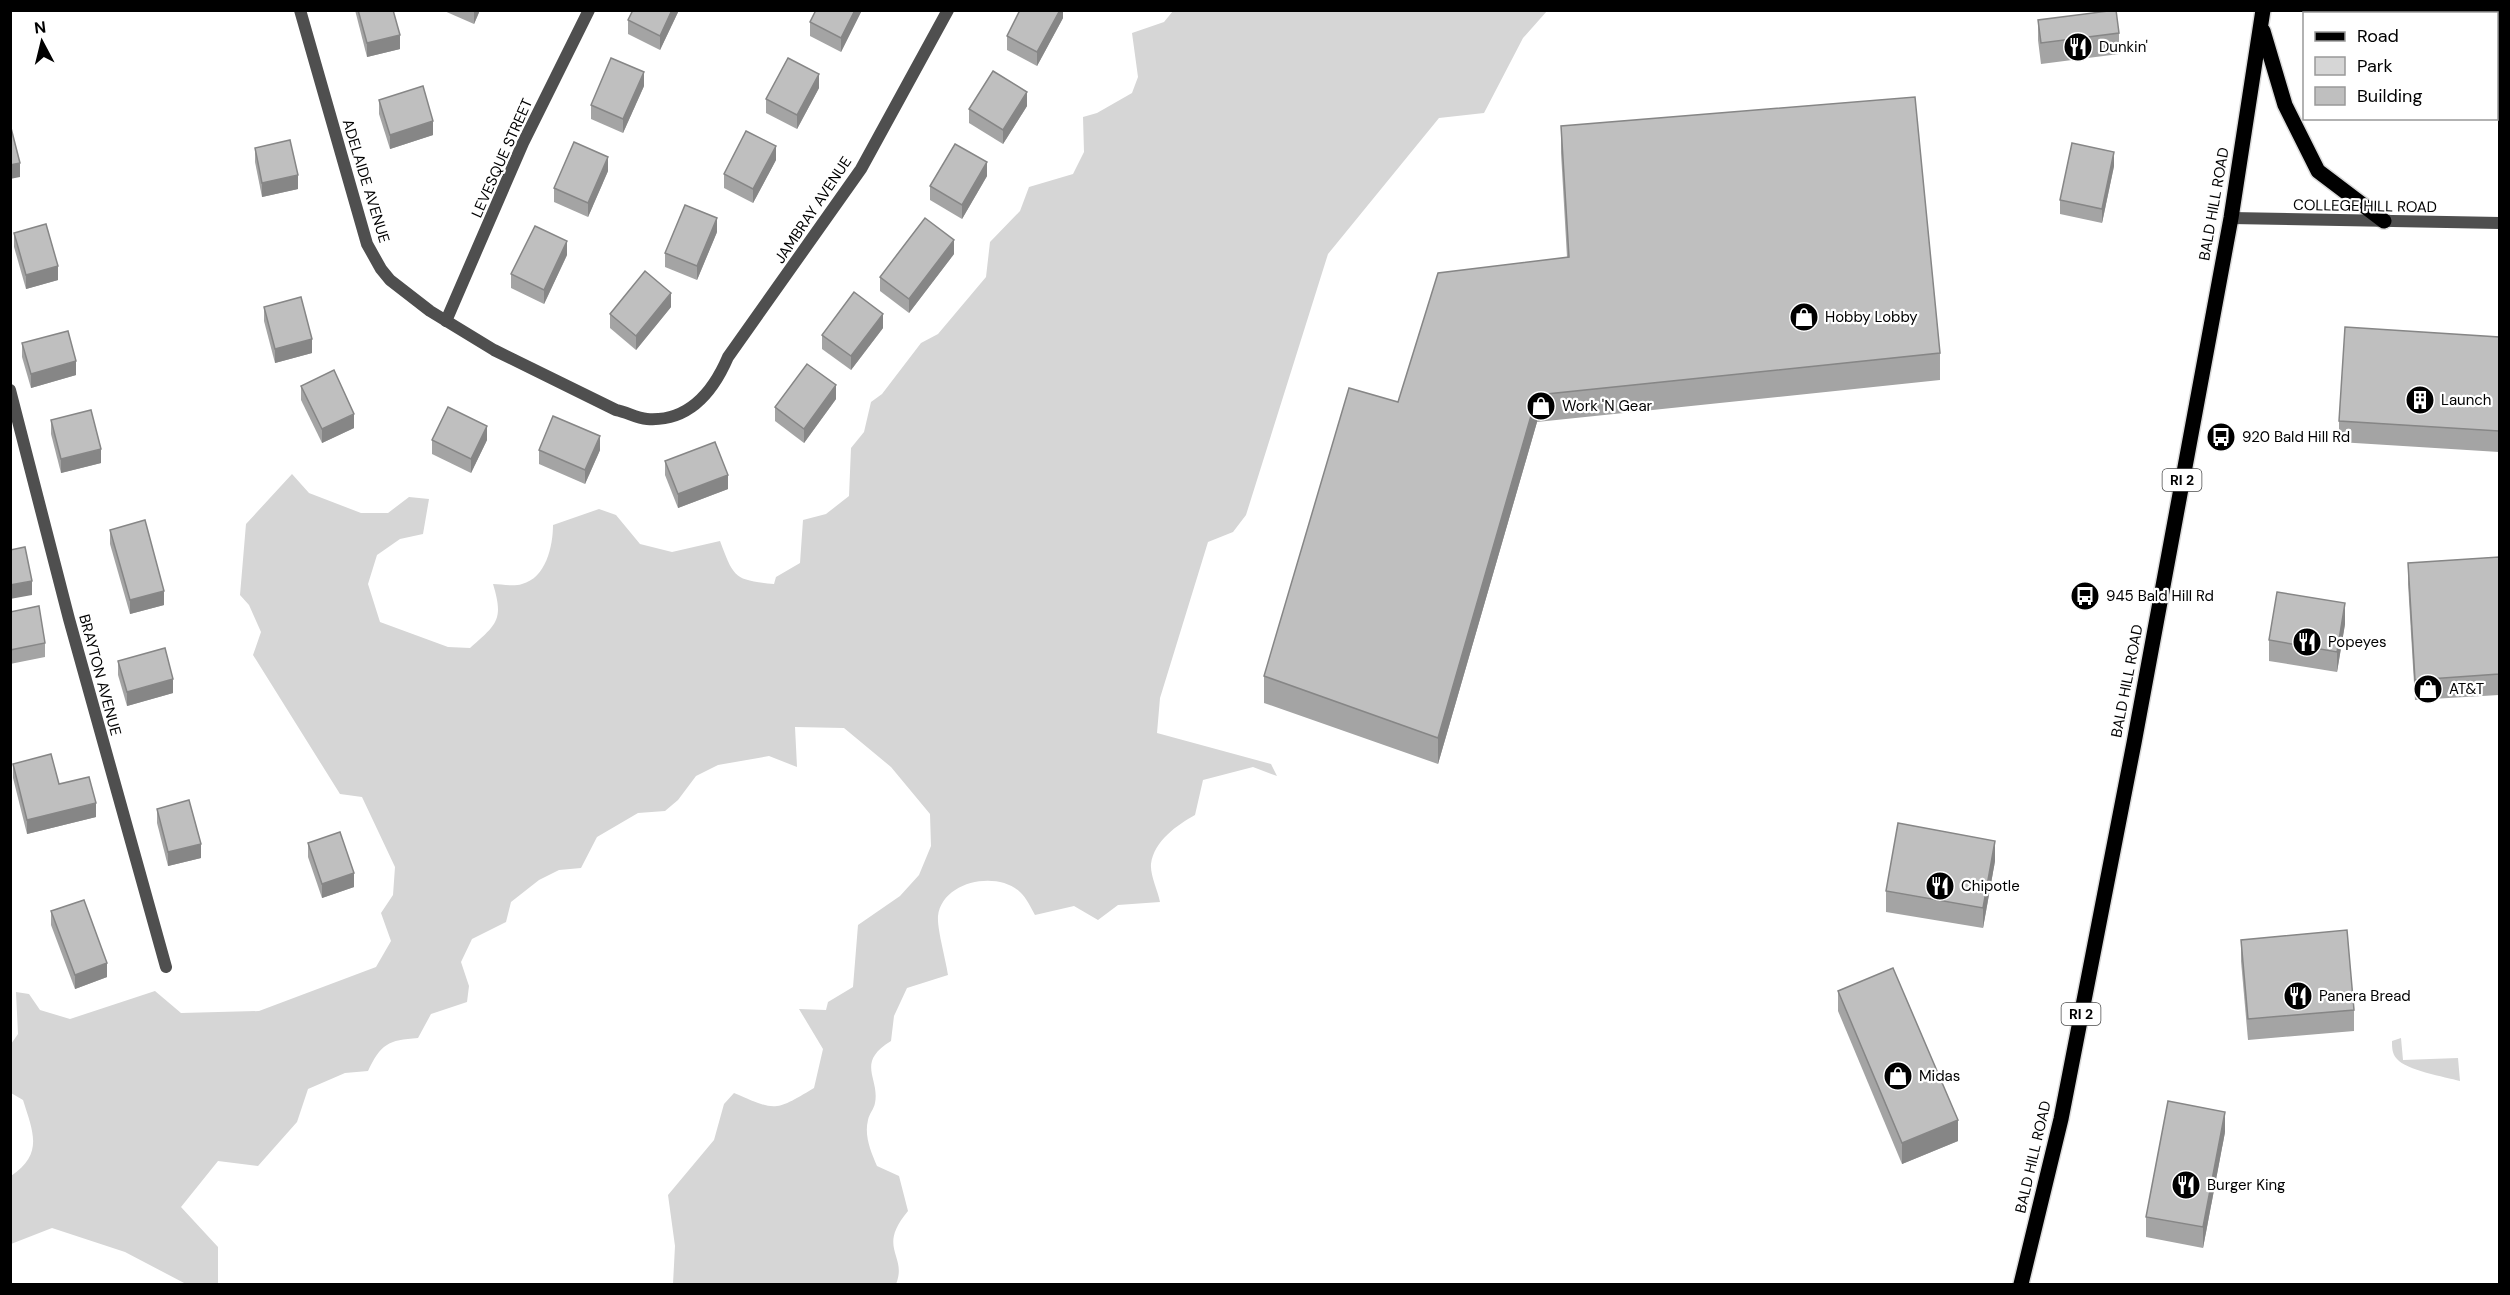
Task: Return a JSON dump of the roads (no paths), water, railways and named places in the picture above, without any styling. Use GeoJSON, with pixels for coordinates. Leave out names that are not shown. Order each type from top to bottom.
{"type":"FeatureCollection","features":[{"type":"Feature","properties":{"kind":"main road","name":"BALD HILL ROAD"},"geometry":{"type":"LineString","coordinates":[[2020,1284],[2063,1108],[2231,218],[2262,18]]}},
{"type":"Feature","properties":{"kind":"main road"},"geometry":{"type":"LineString","coordinates":[[2262,18],[2285,105],[2318,171],[2384,221]]}},
{"type":"Feature","properties":{"kind":"street","name":"ADELAIDE AVENUE"},"geometry":{"type":"LineString","coordinates":[[300,10],[367,244],[390,280],[430,311],[494,350],[616,410],[645,419],[668,418],[683,411]]}},
{"type":"Feature","properties":{"kind":"street","name":"LEVESQUE STREET"},"geometry":{"type":"LineString","coordinates":[[446,321],[523,143],[589,10]]}},
{"type":"Feature","properties":{"kind":"street","name":"JAMBRAY AVENUE"},"geometry":{"type":"LineString","coordinates":[[683,411],[705,398],[714,386],[728,357],[861,169],[948,10]]}},
{"type":"Feature","properties":{"kind":"street","name":"COLLEGE HILL ROAD"},"geometry":{"type":"LineString","coordinates":[[2231,218],[2499,224]]}},
{"type":"Feature","properties":{"kind":"street","name":"BRAYTON AVENUE"},"geometry":{"type":"LineString","coordinates":[[10,390],[69,620],[166,968]]}},
{"type":"Feature","properties":{"kind":"place","name":"Dunkin'"},"geometry":{"type":"Point","coordinates":[2078,47]}},
{"type":"Feature","properties":{"kind":"place","name":"Hobby Lobby"},"geometry":{"type":"Point","coordinates":[1804,317]}},
{"type":"Feature","properties":{"kind":"place","name":"Launch"},"geometry":{"type":"Point","coordinates":[2420,400]}},
{"type":"Feature","properties":{"kind":"place","name":"Work 'N Gear"},"geometry":{"type":"Point","coordinates":[1541,406]}},
{"type":"Feature","properties":{"kind":"place","name":"920 Bald Hill Rd"},"geometry":{"type":"Point","coordinates":[2221,437]}},
{"type":"Feature","properties":{"kind":"place","name":"945 Bald Hill Rd"},"geometry":{"type":"Point","coordinates":[2085,596]}},
{"type":"Feature","properties":{"kind":"place","name":"Popeyes"},"geometry":{"type":"Point","coordinates":[2307,642]}},
{"type":"Feature","properties":{"kind":"place","name":"AT&T"},"geometry":{"type":"Point","coordinates":[2428,689]}},
{"type":"Feature","properties":{"kind":"place","name":"Chipotle"},"geometry":{"type":"Point","coordinates":[1940,886]}},
{"type":"Feature","properties":{"kind":"place","name":"Panera Bread"},"geometry":{"type":"Point","coordinates":[2298,996]}},
{"type":"Feature","properties":{"kind":"place","name":"Midas"},"geometry":{"type":"Point","coordinates":[1898,1076]}},
{"type":"Feature","properties":{"kind":"place","name":"Burger King"},"geometry":{"type":"Point","coordinates":[2186,1185]}}]}
